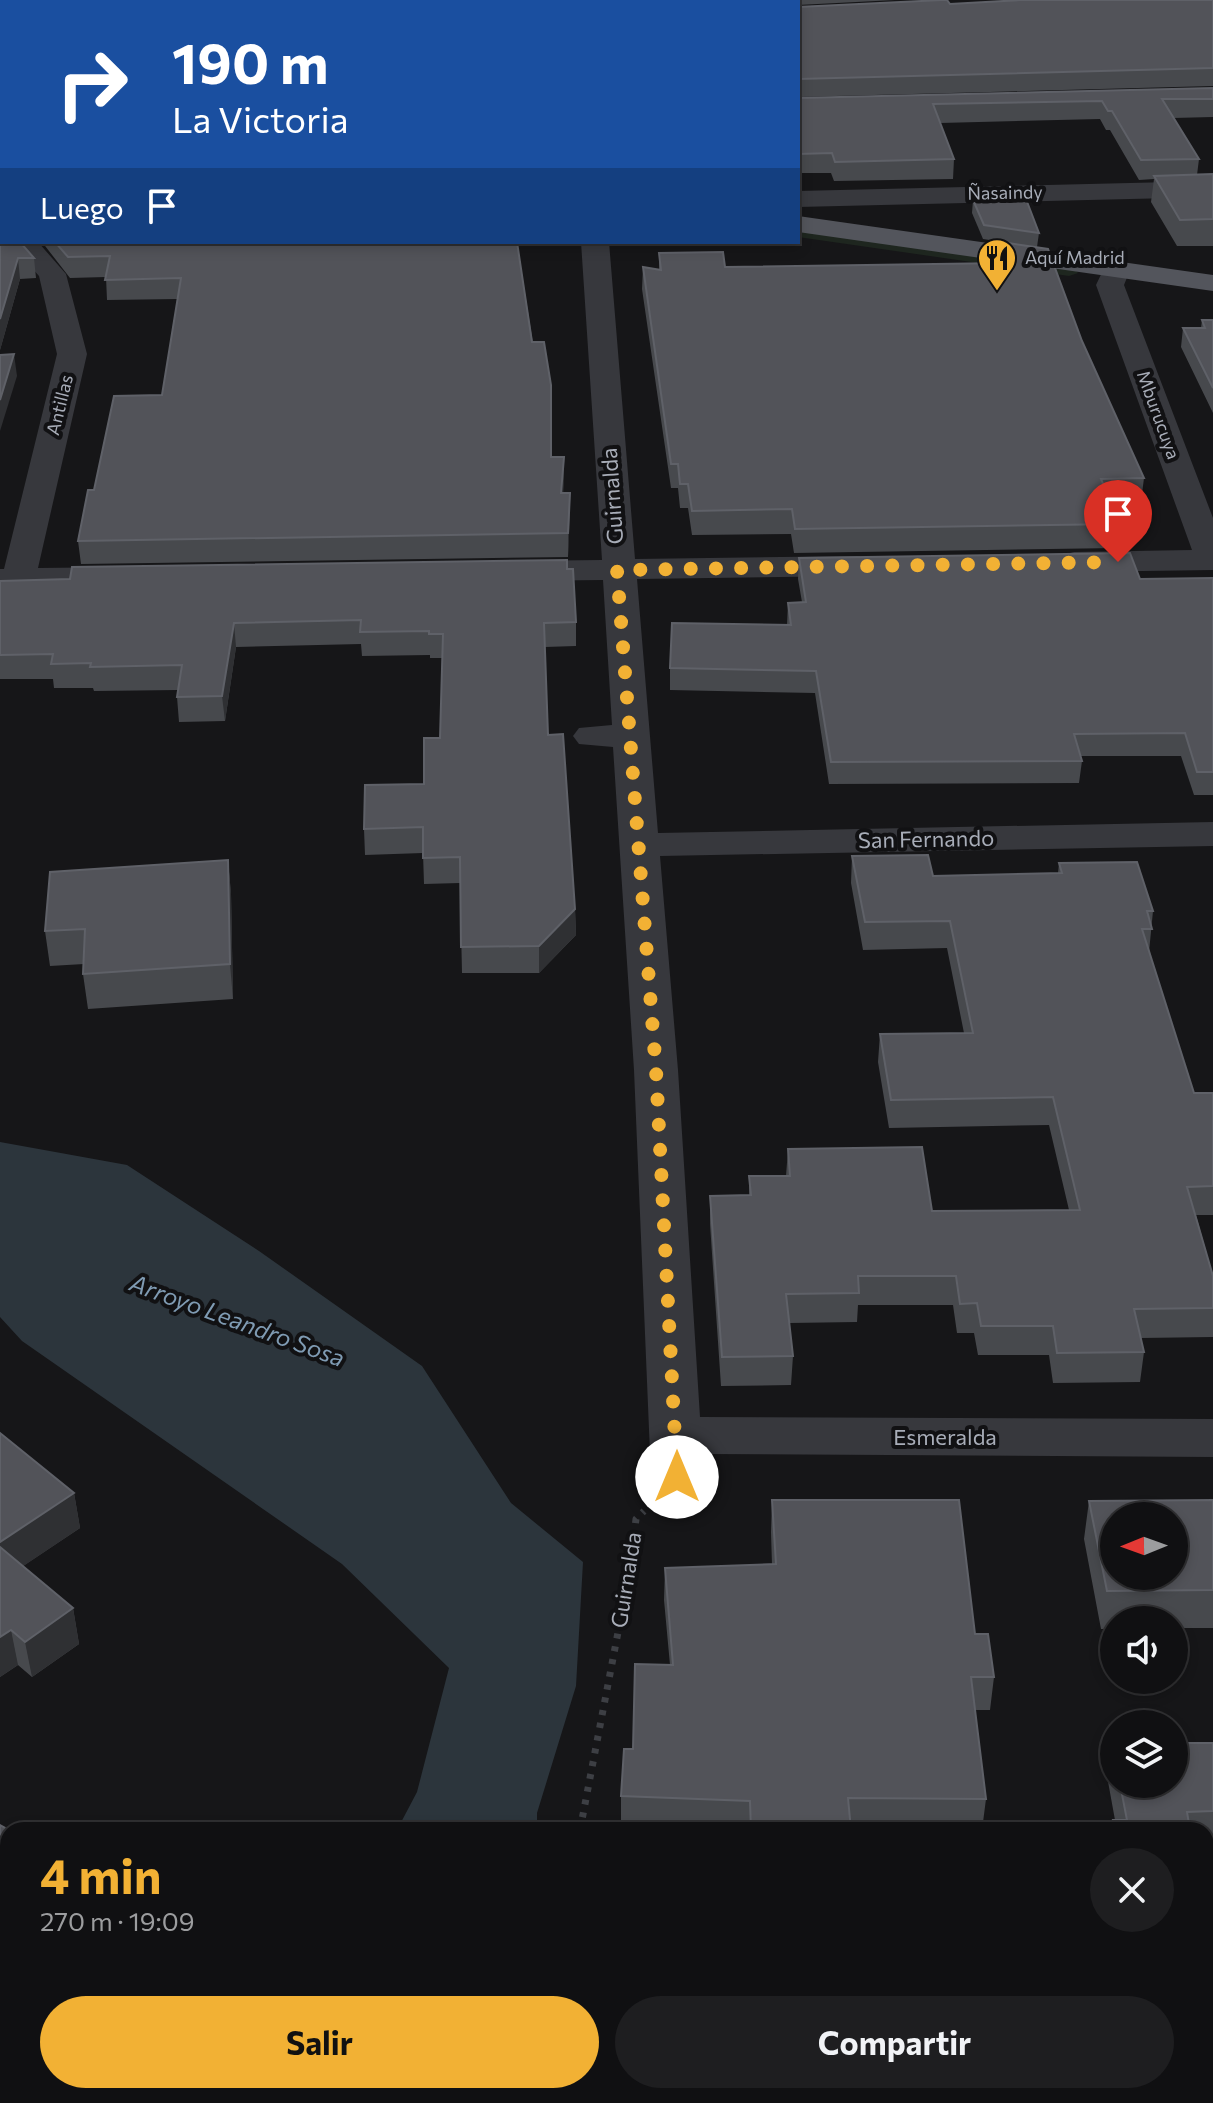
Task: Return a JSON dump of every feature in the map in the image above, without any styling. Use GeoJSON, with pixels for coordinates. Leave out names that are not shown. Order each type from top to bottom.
{"type":"FeatureCollection","features":[{"type":"Feature","properties":{"kind":"main road"},"geometry":{"type":"LineString","coordinates":[[800,224],[1113,277],[1213,300]]}},
{"type":"Feature","properties":{"kind":"main road"},"geometry":{"type":"LineString","coordinates":[[800,242],[1113,277],[1213,283]]}},
{"type":"Feature","properties":{"kind":"street","name":"Ñasaindy"},"geometry":{"type":"LineString","coordinates":[[800,199],[1213,189]]}},
{"type":"Feature","properties":{"kind":"street","name":"Antillas"},"geometry":{"type":"LineString","coordinates":[[9,579],[72,354],[52,274],[25,244]]}},
{"type":"Feature","properties":{"kind":"street","name":"Guirnalda"},"geometry":{"type":"LineString","coordinates":[[595,244],[656,1070],[677,1456]]}},
{"type":"Feature","properties":{"kind":"street","name":"Mburucuya"},"geometry":{"type":"LineString","coordinates":[[1113,277],[1212,560]]}},
{"type":"Feature","properties":{"kind":"street"},"geometry":{"type":"LineString","coordinates":[[1040,563],[1212,560]]}},
{"type":"Feature","properties":{"kind":"street"},"geometry":{"type":"LineString","coordinates":[[475,572],[883,565]]}},
{"type":"Feature","properties":{"kind":"street"},"geometry":{"type":"LineString","coordinates":[[9,579],[160,577]]}},
{"type":"Feature","properties":{"kind":"street"},"geometry":{"type":"LineString","coordinates":[[592,736],[630,736]]}},
{"type":"Feature","properties":{"kind":"street","name":"San Fernando"},"geometry":{"type":"LineString","coordinates":[[638,845],[1213,834]]}},
{"type":"Feature","properties":{"kind":"street","name":"Esmeralda"},"geometry":{"type":"LineString","coordinates":[[677,1456],[1213,1438]]}},
{"type":"Feature","properties":{"kind":"path","name":"Guirnalda"},"geometry":{"type":"LineString","coordinates":[[582,1822],[627,1586],[636,1519],[677,1456]]}},
{"type":"Feature","properties":{"kind":"shaded area"},"geometry":{"type":"Polygon","coordinates":[[[800,230],[1078,273],[1069,276],[800,237],[800,230]]]}},
{"type":"Feature","properties":{"kind":"water","name":"Arroyo Leandro Sosa"},"geometry":{"type":"Polygon","coordinates":[[[0,1142],[127,1165],[259,1251],[422,1366],[511,1503],[583,1562],[576,1686],[537,1813],[537,1822],[401,1822],[417,1792],[449,1668],[342,1564],[22,1341],[0,1317],[0,1142]]]}},
{"type":"Feature","properties":{"kind":"building"},"geometry":{"type":"Polygon","coordinates":[[[947,0],[950,4],[1021,0],[1213,0],[1213,68],[800,79],[800,7],[947,0]]]}},
{"type":"Feature","properties":{"kind":"building"},"geometry":{"type":"Polygon","coordinates":[[[1213,88],[1213,99],[1162,99],[1199,159],[1141,160],[1112,111],[1108,111],[1102,101],[933,104],[954,159],[835,162],[832,153],[800,154],[800,98],[1213,88]]]}},
{"type":"Feature","properties":{"kind":"building"},"geometry":{"type":"Polygon","coordinates":[[[1213,174],[1213,219],[1180,220],[1154,176],[1213,174]]]}},
{"type":"Feature","properties":{"kind":"building"},"geometry":{"type":"Polygon","coordinates":[[[1026,199],[1039,233],[984,225],[973,200],[1026,199]]]}},
{"type":"Feature","properties":{"kind":"building"},"geometry":{"type":"Polygon","coordinates":[[[995,241],[1048,249],[1082,341],[1144,478],[1101,479],[1120,524],[795,529],[792,509],[692,511],[688,484],[680,484],[678,464],[671,464],[643,267],[661,270],[659,253],[723,252],[725,267],[1004,263],[995,241]]]}},
{"type":"Feature","properties":{"kind":"building"},"geometry":{"type":"Polygon","coordinates":[[[0,244],[22,244],[34,258],[18,258],[0,319],[0,244]]]}},
{"type":"Feature","properties":{"kind":"building"},"geometry":{"type":"Polygon","coordinates":[[[57,244],[517,244],[532,342],[544,342],[551,385],[551,457],[564,457],[561,493],[570,493],[568,533],[78,541],[88,490],[94,490],[114,396],[162,395],[181,278],[105,280],[110,256],[68,257],[57,244]]]}},
{"type":"Feature","properties":{"kind":"building"},"geometry":{"type":"Polygon","coordinates":[[[1202,320],[1213,320],[1213,388],[1183,328],[1205,328],[1202,320]]]}},
{"type":"Feature","properties":{"kind":"building"},"geometry":{"type":"Polygon","coordinates":[[[14,354],[0,400],[0,355],[14,354]]]}},
{"type":"Feature","properties":{"kind":"building"},"geometry":{"type":"Polygon","coordinates":[[[1130,553],[1140,579],[1213,578],[1213,772],[1197,772],[1185,733],[1074,734],[1082,761],[831,762],[816,671],[670,668],[672,623],[791,625],[788,603],[806,602],[799,558],[1130,553]]]}},
{"type":"Feature","properties":{"kind":"building"},"geometry":{"type":"Polygon","coordinates":[[[567,560],[567,569],[573,569],[576,622],[544,623],[548,735],[563,734],[575,909],[539,946],[461,947],[460,857],[423,858],[423,827],[364,829],[365,785],[424,784],[424,738],[440,738],[443,634],[429,634],[429,631],[360,632],[361,620],[234,623],[222,696],[177,697],[182,665],[90,667],[91,663],[51,664],[53,654],[0,655],[0,581],[70,579],[72,567],[567,560]]]}},
{"type":"Feature","properties":{"kind":"building"},"geometry":{"type":"Polygon","coordinates":[[[928,855],[933,876],[1062,873],[1059,863],[1137,862],[1153,911],[1147,911],[1152,929],[1142,929],[1194,1093],[1213,1093],[1213,1186],[1187,1187],[1213,1276],[1213,1308],[1134,1309],[1144,1352],[1057,1353],[1053,1326],[981,1326],[977,1303],[960,1304],[956,1276],[858,1276],[859,1293],[786,1294],[793,1356],[722,1357],[710,1196],[751,1195],[749,1176],[790,1176],[788,1149],[922,1147],[932,1211],[1080,1210],[1053,1097],[891,1100],[880,1034],[973,1033],[950,921],[865,922],[852,856],[928,855]]]}},
{"type":"Feature","properties":{"kind":"building"},"geometry":{"type":"Polygon","coordinates":[[[228,860],[230,964],[83,974],[85,929],[45,931],[50,872],[228,860]]]}},
{"type":"Feature","properties":{"kind":"building"},"geometry":{"type":"Polygon","coordinates":[[[0,1433],[74,1493],[0,1542],[0,1433]]]}},
{"type":"Feature","properties":{"kind":"building"},"geometry":{"type":"Polygon","coordinates":[[[772,1500],[959,1500],[975,1634],[988,1634],[994,1677],[971,1677],[986,1799],[848,1798],[850,1822],[751,1822],[750,1801],[621,1796],[624,1749],[633,1749],[635,1664],[673,1665],[665,1568],[776,1564],[772,1500]]]}},
{"type":"Feature","properties":{"kind":"building"},"geometry":{"type":"Polygon","coordinates":[[[1213,1500],[1213,1590],[1107,1591],[1188,1590],[1188,1502],[1100,1502],[1100,1556],[1089,1501],[1213,1500]]]}},
{"type":"Feature","properties":{"kind":"building"},"geometry":{"type":"Polygon","coordinates":[[[0,1547],[73,1608],[25,1642],[11,1630],[0,1637],[0,1547]]]}},
{"type":"Feature","properties":{"kind":"building"},"geometry":{"type":"Polygon","coordinates":[[[1188,1743],[1213,1743],[1213,1811],[1187,1812],[1189,1822],[1113,1820],[1127,1820],[1123,1798],[1188,1798],[1188,1743]]]}},
{"type":"Feature","properties":{"kind":"place","name":"Aquí Madrid"},"geometry":{"type":"Point","coordinates":[997,292]}},
{"type":"Feature","properties":{"kind":"route"},"geometry":{"type":"LineString","coordinates":[[677,1477],[656,1070],[617,570],[1118,562]]}}]}
